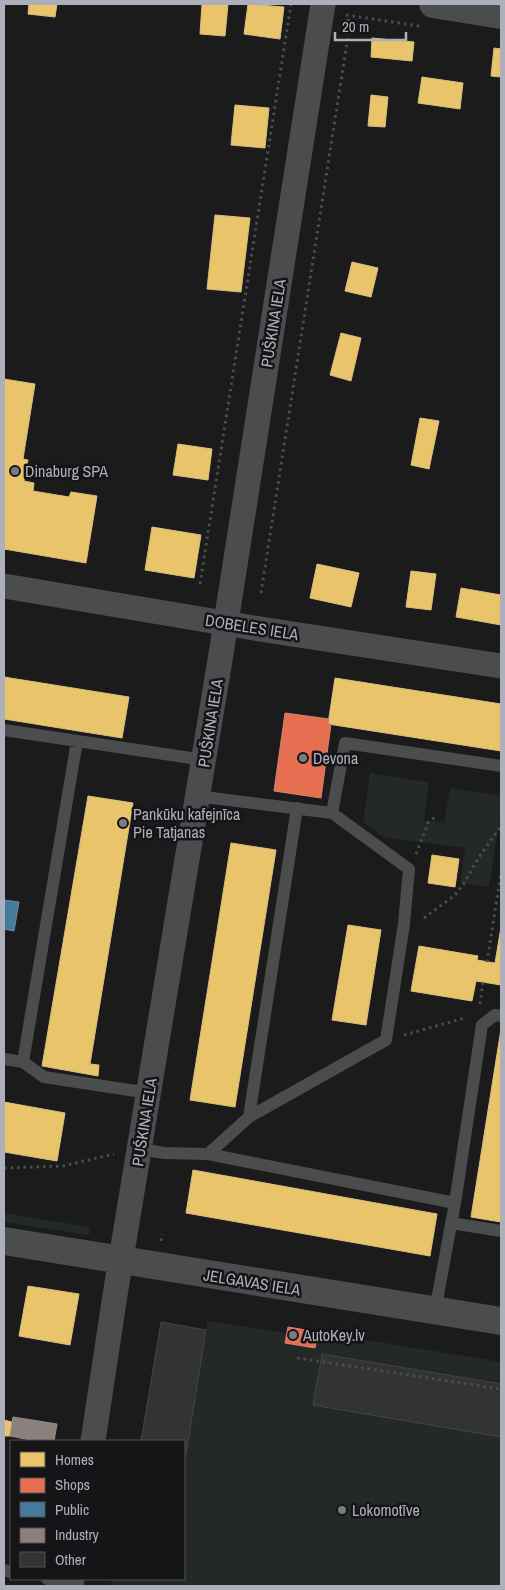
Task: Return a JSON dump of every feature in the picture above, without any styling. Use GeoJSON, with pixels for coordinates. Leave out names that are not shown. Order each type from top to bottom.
{"type":"FeatureCollection","features":[{"type":"Feature","properties":{"kind":"street","name":"PUŠKINA IELA"},"geometry":{"type":"LineString","coordinates":[[93,1440],[148,1093],[204,760],[324,4]]}},
{"type":"Feature","properties":{"kind":"street"},"geometry":{"type":"LineString","coordinates":[[432,4],[501,15]]}},
{"type":"Feature","properties":{"kind":"street","name":"DOBELES IELA"},"geometry":{"type":"LineString","coordinates":[[4,586],[501,666]]}},
{"type":"Feature","properties":{"kind":"street","name":"JELGAVAS IELA"},"geometry":{"type":"LineString","coordinates":[[4,1242],[501,1322]]}},
{"type":"Feature","properties":{"kind":"lane"},"geometry":{"type":"LineString","coordinates":[[4,730],[204,760]]}},
{"type":"Feature","properties":{"kind":"lane"},"geometry":{"type":"LineString","coordinates":[[23,1062],[77,741]]}},
{"type":"Feature","properties":{"kind":"lane"},"geometry":{"type":"LineString","coordinates":[[332,814],[345,743],[501,766]]}},
{"type":"Feature","properties":{"kind":"lane"},"geometry":{"type":"LineString","coordinates":[[197,796],[332,814],[409,869],[404,924],[386,1040],[249,1117],[208,1154]]}},
{"type":"Feature","properties":{"kind":"lane"},"geometry":{"type":"LineString","coordinates":[[249,1117],[297,808]]}},
{"type":"Feature","properties":{"kind":"lane"},"geometry":{"type":"LineString","coordinates":[[436,1311],[452,1223],[482,1025],[498,1016]]}},
{"type":"Feature","properties":{"kind":"lane"},"geometry":{"type":"LineString","coordinates":[[4,1059],[23,1062],[44,1078],[148,1093]]}},
{"type":"Feature","properties":{"kind":"lane"},"geometry":{"type":"LineString","coordinates":[[140,1149],[164,1153],[208,1154],[455,1203]]}},
{"type":"Feature","properties":{"kind":"lane"},"geometry":{"type":"LineString","coordinates":[[452,1223],[501,1231]]}},
{"type":"Feature","properties":{"kind":"lane"},"geometry":{"type":"LineString","coordinates":[[53,1580],[71,1583]]}},
{"type":"Feature","properties":{"kind":"path"},"geometry":{"type":"LineString","coordinates":[[200,584],[291,4]]}},
{"type":"Feature","properties":{"kind":"path"},"geometry":{"type":"LineString","coordinates":[[261,593],[349,30],[348,15]]}},
{"type":"Feature","properties":{"kind":"path"},"geometry":{"type":"LineString","coordinates":[[409,869],[428,823],[435,818]]}},
{"type":"Feature","properties":{"kind":"path"},"geometry":{"type":"LineString","coordinates":[[420,920],[455,895],[501,826]]}},
{"type":"Feature","properties":{"kind":"path"},"geometry":{"type":"LineString","coordinates":[[487,962],[501,872]]}},
{"type":"Feature","properties":{"kind":"path"},"geometry":{"type":"LineString","coordinates":[[478,1014],[483,982]]}},
{"type":"Feature","properties":{"kind":"path"},"geometry":{"type":"LineString","coordinates":[[386,1040],[478,1014],[498,1016]]}},
{"type":"Feature","properties":{"kind":"path"},"geometry":{"type":"LineString","coordinates":[[4,1168],[63,1166],[107,1155]]}},
{"type":"Feature","properties":{"kind":"path"},"geometry":{"type":"LineString","coordinates":[[296,1358],[501,1390]]}},
{"type":"Feature","properties":{"kind":"shaded area"},"geometry":{"type":"Polygon","coordinates":[[[370,773],[429,782],[424,820],[444,823],[450,788],[501,796],[501,811],[489,887],[460,883],[465,848],[383,837],[363,822],[370,773]]]}},
{"type":"Feature","properties":{"kind":"shaded area"},"geometry":{"type":"Polygon","coordinates":[[[4,1213],[90,1227],[89,1235],[4,1222],[4,1213]]]}},
{"type":"Feature","properties":{"kind":"shaded area","name":"Lokomotīve"},"geometry":{"type":"Polygon","coordinates":[[[207,1321],[287,1333],[288,1327],[501,1362],[501,1586],[111,1586],[112,1580],[185,1580],[185,1440],[141,1440],[161,1322],[206,1330],[207,1321]]]}},
{"type":"Feature","properties":{"kind":"building: Homes"},"geometry":{"type":"Polygon","coordinates":[[[29,4],[57,4],[55,17],[28,14],[29,4]]]}},
{"type":"Feature","properties":{"kind":"building: Homes"},"geometry":{"type":"Polygon","coordinates":[[[202,4],[228,4],[225,36],[200,34],[202,4]]]}},
{"type":"Feature","properties":{"kind":"building: Homes"},"geometry":{"type":"Polygon","coordinates":[[[248,4],[284,7],[280,39],[244,34],[248,4]]]}},
{"type":"Feature","properties":{"kind":"building: Homes"},"geometry":{"type":"Polygon","coordinates":[[[372,38],[414,42],[412,61],[371,57],[372,38]]]}},
{"type":"Feature","properties":{"kind":"building: Homes"},"geometry":{"type":"Polygon","coordinates":[[[494,48],[501,49],[501,77],[491,76],[494,48]]]}},
{"type":"Feature","properties":{"kind":"building: Homes"},"geometry":{"type":"Polygon","coordinates":[[[422,77],[463,83],[460,109],[418,103],[422,77]]]}},
{"type":"Feature","properties":{"kind":"building: Homes"},"geometry":{"type":"Polygon","coordinates":[[[371,95],[388,97],[385,127],[368,126],[371,95]]]}},
{"type":"Feature","properties":{"kind":"building: Homes"},"geometry":{"type":"Polygon","coordinates":[[[235,105],[269,108],[265,148],[231,145],[235,105]]]}},
{"type":"Feature","properties":{"kind":"building: Homes"},"geometry":{"type":"Polygon","coordinates":[[[215,215],[250,218],[241,292],[207,289],[215,215]]]}},
{"type":"Feature","properties":{"kind":"building: Homes"},"geometry":{"type":"Polygon","coordinates":[[[352,262],[378,268],[371,297],[345,291],[352,262]]]}},
{"type":"Feature","properties":{"kind":"building: Homes"},"geometry":{"type":"Polygon","coordinates":[[[341,333],[361,338],[351,381],[330,375],[341,333]]]}},
{"type":"Feature","properties":{"kind":"building: Homes","name":"Dinaburg SPA"},"geometry":{"type":"Polygon","coordinates":[[[4,379],[35,384],[23,459],[28,460],[24,481],[34,483],[33,491],[69,497],[71,492],[97,496],[86,563],[4,549],[4,379]]]}},
{"type":"Feature","properties":{"kind":"building: Homes"},"geometry":{"type":"Polygon","coordinates":[[[420,418],[439,421],[429,469],[411,465],[420,418]]]}},
{"type":"Feature","properties":{"kind":"building: Homes"},"geometry":{"type":"Polygon","coordinates":[[[178,444],[212,449],[208,480],[173,475],[178,444]]]}},
{"type":"Feature","properties":{"kind":"building: Homes"},"geometry":{"type":"Polygon","coordinates":[[[152,527],[201,535],[194,578],[145,570],[152,527]]]}},
{"type":"Feature","properties":{"kind":"building: Homes"},"geometry":{"type":"Polygon","coordinates":[[[317,564],[359,573],[351,607],[310,598],[317,564]]]}},
{"type":"Feature","properties":{"kind":"building: Homes"},"geometry":{"type":"Polygon","coordinates":[[[411,571],[436,574],[431,610],[406,607],[411,571]]]}},
{"type":"Feature","properties":{"kind":"building: Homes"},"geometry":{"type":"Polygon","coordinates":[[[461,588],[501,595],[501,625],[456,617],[461,588]]]}},
{"type":"Feature","properties":{"kind":"building: Homes"},"geometry":{"type":"Polygon","coordinates":[[[4,677],[129,697],[122,738],[4,719],[4,677]]]}},
{"type":"Feature","properties":{"kind":"building: Homes"},"geometry":{"type":"Polygon","coordinates":[[[335,678],[501,704],[501,751],[328,724],[335,678]]]}},
{"type":"Feature","properties":{"kind":"building: Homes"},"geometry":{"type":"Polygon","coordinates":[[[88,796],[133,803],[90,1064],[99,1065],[98,1076],[42,1066],[88,796]]]}},
{"type":"Feature","properties":{"kind":"building: Homes"},"geometry":{"type":"Polygon","coordinates":[[[231,843],[276,850],[235,1107],[190,1100],[231,843]]]}},
{"type":"Feature","properties":{"kind":"building: Homes"},"geometry":{"type":"Polygon","coordinates":[[[432,855],[459,859],[455,887],[428,883],[432,855]]]}},
{"type":"Feature","properties":{"kind":"building: Homes"},"geometry":{"type":"Polygon","coordinates":[[[348,925],[381,930],[366,1025],[332,1020],[348,925]]]}},
{"type":"Feature","properties":{"kind":"building: Homes"},"geometry":{"type":"Polygon","coordinates":[[[501,927],[501,985],[476,981],[472,1001],[411,991],[419,946],[478,956],[477,960],[495,963],[501,927]]]}},
{"type":"Feature","properties":{"kind":"building: Homes"},"geometry":{"type":"Polygon","coordinates":[[[501,1029],[501,1222],[471,1217],[501,1029]]]}},
{"type":"Feature","properties":{"kind":"building: Homes"},"geometry":{"type":"Polygon","coordinates":[[[4,1102],[65,1113],[57,1161],[4,1152],[4,1102]]]}},
{"type":"Feature","properties":{"kind":"building: Homes"},"geometry":{"type":"Polygon","coordinates":[[[193,1170],[437,1214],[430,1256],[186,1213],[193,1170]]]}},
{"type":"Feature","properties":{"kind":"building: Homes"},"geometry":{"type":"Polygon","coordinates":[[[28,1286],[79,1294],[70,1345],[19,1336],[28,1286]]]}},
{"type":"Feature","properties":{"kind":"building: Homes"},"geometry":{"type":"Polygon","coordinates":[[[4,1420],[12,1422],[10,1436],[4,1436],[4,1420]]]}},
{"type":"Feature","properties":{"kind":"building: Shops","name":"Devona"},"geometry":{"type":"Polygon","coordinates":[[[285,713],[329,719],[328,724],[331,724],[321,798],[274,791],[285,713]]]}},
{"type":"Feature","properties":{"kind":"building: Shops"},"geometry":{"type":"Polygon","coordinates":[[[288,1327],[318,1332],[315,1348],[285,1343],[288,1327]]]}},
{"type":"Feature","properties":{"kind":"building: Public"},"geometry":{"type":"Polygon","coordinates":[[[4,900],[19,902],[14,931],[4,929],[4,900]]]}},
{"type":"Feature","properties":{"kind":"building: Industry"},"geometry":{"type":"Polygon","coordinates":[[[13,1417],[57,1424],[54,1440],[31,1440],[10,1436],[13,1417]]]}},
{"type":"Feature","properties":{"kind":"building: Other"},"geometry":{"type":"Polygon","coordinates":[[[161,1322],[206,1330],[186,1454],[185,1440],[141,1440],[161,1322]]]}},
{"type":"Feature","properties":{"kind":"building: Other"},"geometry":{"type":"Polygon","coordinates":[[[322,1354],[501,1384],[501,1437],[313,1405],[322,1354]]]}},
{"type":"Feature","properties":{"kind":"place","name":"Dinaburg SPA"},"geometry":{"type":"Point","coordinates":[15,471]}},
{"type":"Feature","properties":{"kind":"place","name":"Devona"},"geometry":{"type":"Point","coordinates":[303,758]}},
{"type":"Feature","properties":{"kind":"place","name":"Pankūku kafejnīca Pie Tatjanas"},"geometry":{"type":"Point","coordinates":[123,823]}},
{"type":"Feature","properties":{"kind":"place","name":"AutoKey.lv"},"geometry":{"type":"Point","coordinates":[293,1335]}},
{"type":"Feature","properties":{"kind":"place","name":"Lokomotīve"},"geometry":{"type":"Point","coordinates":[342,1510]}}]}
